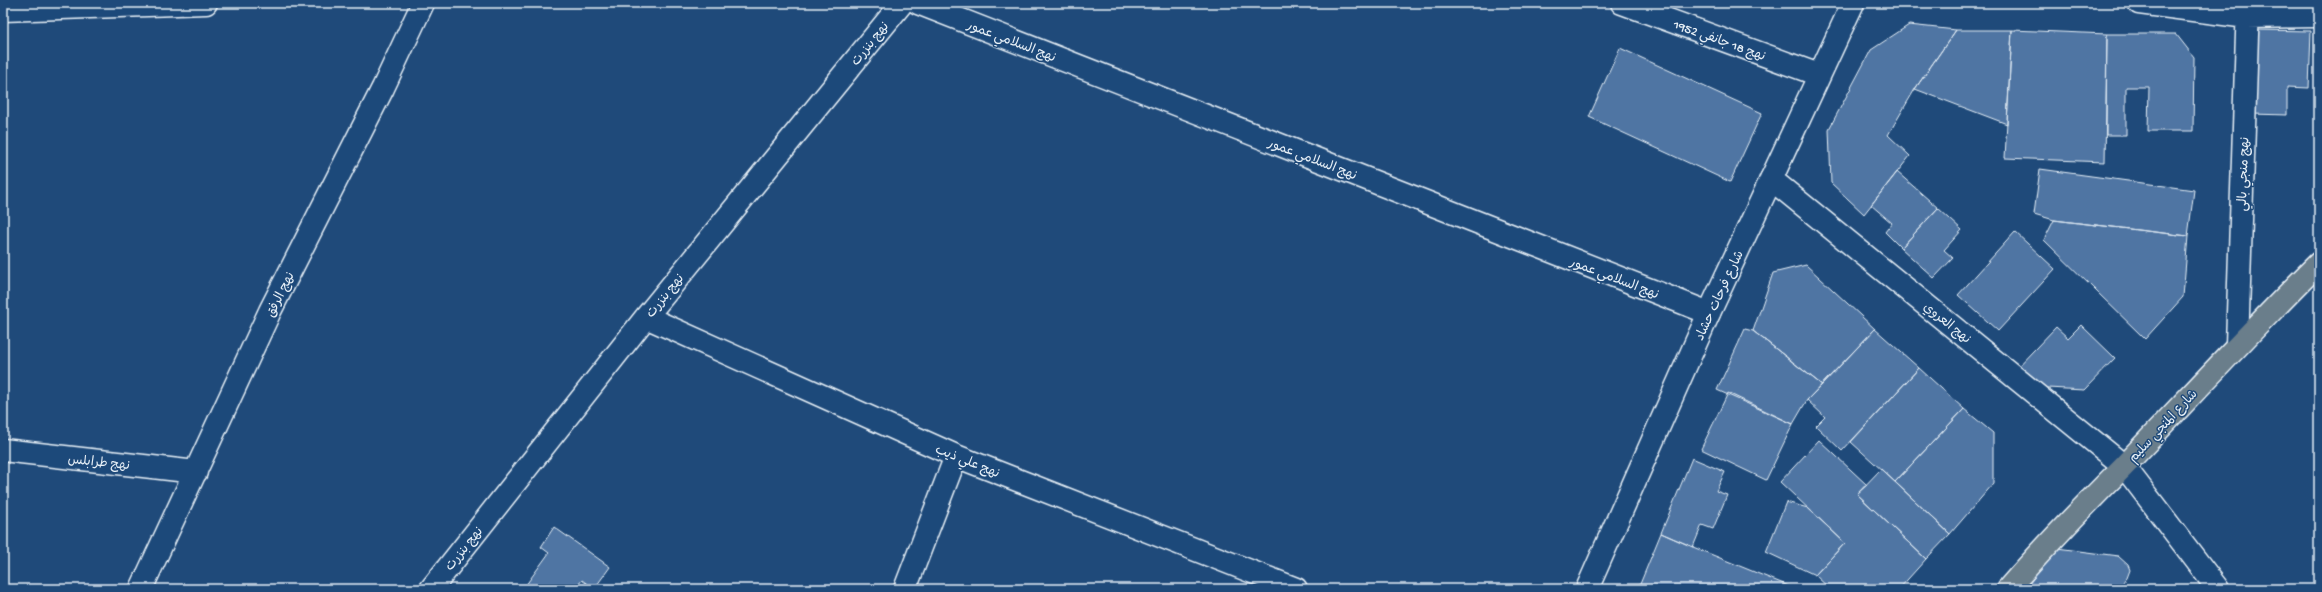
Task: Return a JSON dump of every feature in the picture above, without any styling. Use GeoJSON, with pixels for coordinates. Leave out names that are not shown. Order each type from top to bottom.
{"type":"FeatureCollection","features":[{"type":"Feature","properties":{"kind":"main road","name":"شارع المنجي سليم"},"geometry":{"type":"LineString","coordinates":[[2008,589],[2047,543],[2124,466],[2237,345],[2319,263]]}},
{"type":"Feature","properties":{"kind":"street"},"geometry":{"type":"LineString","coordinates":[[3,10],[206,3]]}},
{"type":"Feature","properties":{"kind":"street","name":"نهج الرفق"},"geometry":{"type":"LineString","coordinates":[[141,589],[270,311],[383,88],[423,3]]}},
{"type":"Feature","properties":{"kind":"street","name":"نهج بنزرت"},"geometry":{"type":"LineString","coordinates":[[431,589],[646,317],[902,3]]}},
{"type":"Feature","properties":{"kind":"street","name":"نهج السلامي عمور"},"geometry":{"type":"LineString","coordinates":[[918,3],[1709,313]]}},
{"type":"Feature","properties":{"kind":"street","name":"نهج 18 جانفي 1952"},"geometry":{"type":"LineString","coordinates":[[1622,3],[1818,75]]}},
{"type":"Feature","properties":{"kind":"street","name":"شارع فرحات حشاد"},"geometry":{"type":"LineString","coordinates":[[1587,589],[1709,313],[1852,3]]}},
{"type":"Feature","properties":{"kind":"street"},"geometry":{"type":"LineString","coordinates":[[2139,3],[2319,16]]}},
{"type":"Feature","properties":{"kind":"street","name":"نهج منجي بالي"},"geometry":{"type":"LineString","coordinates":[[2237,345],[2247,10]]}},
{"type":"Feature","properties":{"kind":"street","name":"نهج العروي"},"geometry":{"type":"LineString","coordinates":[[1772,179],[2124,466],[2218,589]]}},
{"type":"Feature","properties":{"kind":"street","name":"نهج علي ذيب"},"geometry":{"type":"LineString","coordinates":[[646,317],[956,456],[1296,589]]}},
{"type":"Feature","properties":{"kind":"street","name":"نهج طرابلس"},"geometry":{"type":"LineString","coordinates":[[3,450],[196,472]]}},
{"type":"Feature","properties":{"kind":"street"},"geometry":{"type":"LineString","coordinates":[[906,589],[956,456]]}},
{"type":"Feature","properties":{"kind":"building"},"geometry":{"type":"Polygon","coordinates":[[[1909,25],[1956,30],[1915,89],[1888,135],[1910,156],[1864,214],[1831,183],[1829,129],[1871,50],[1909,25]]]}},
{"type":"Feature","properties":{"kind":"building"},"geometry":{"type":"Polygon","coordinates":[[[1956,30],[2012,30],[2007,124],[1915,89],[1956,30]]]}},
{"type":"Feature","properties":{"kind":"building"},"geometry":{"type":"Polygon","coordinates":[[[2012,30],[2107,34],[2105,162],[2005,158],[2012,30]]]}},
{"type":"Feature","properties":{"kind":"building"},"geometry":{"type":"Polygon","coordinates":[[[2254,30],[2311,31],[2309,88],[2287,87],[2287,115],[2252,114],[2254,30]]]}},
{"type":"Feature","properties":{"kind":"building"},"geometry":{"type":"Polygon","coordinates":[[[2107,34],[2176,34],[2194,57],[2193,131],[2148,131],[2149,87],[2126,87],[2126,135],[2106,135],[2107,34]]]}},
{"type":"Feature","properties":{"kind":"building"},"geometry":{"type":"Polygon","coordinates":[[[1620,48],[1762,113],[1730,182],[1589,117],[1620,48]]]}},
{"type":"Feature","properties":{"kind":"building"},"geometry":{"type":"Polygon","coordinates":[[[2040,169],[2194,190],[2188,236],[2054,220],[2034,214],[2040,169]]]}},
{"type":"Feature","properties":{"kind":"building"},"geometry":{"type":"Polygon","coordinates":[[[1897,172],[1938,208],[1901,248],[1885,232],[1892,223],[1871,205],[1897,172]]]}},
{"type":"Feature","properties":{"kind":"building"},"geometry":{"type":"Polygon","coordinates":[[[1938,208],[1962,230],[1944,250],[1953,258],[1934,278],[1901,248],[1938,208]]]}},
{"type":"Feature","properties":{"kind":"building"},"geometry":{"type":"Polygon","coordinates":[[[2054,220],[2188,236],[2183,297],[2145,339],[2044,240],[2054,220]]]}},
{"type":"Feature","properties":{"kind":"building"},"geometry":{"type":"Polygon","coordinates":[[[2015,232],[2055,269],[1998,331],[1958,295],[2015,232]]]}},
{"type":"Feature","properties":{"kind":"building"},"geometry":{"type":"Polygon","coordinates":[[[1806,265],[1875,329],[1822,385],[1753,331],[1773,273],[1806,265]]]}},
{"type":"Feature","properties":{"kind":"building"},"geometry":{"type":"Polygon","coordinates":[[[2081,325],[2115,358],[2084,390],[2029,387],[2013,372],[2056,327],[2068,338],[2081,325]]]}},
{"type":"Feature","properties":{"kind":"building"},"geometry":{"type":"Polygon","coordinates":[[[1745,329],[1753,331],[1822,385],[1807,400],[1793,424],[1717,390],[1745,329]]]}},
{"type":"Feature","properties":{"kind":"building"},"geometry":{"type":"Polygon","coordinates":[[[1875,329],[1919,368],[1842,451],[1816,426],[1825,417],[1807,400],[1875,329]]]}},
{"type":"Feature","properties":{"kind":"building"},"geometry":{"type":"Polygon","coordinates":[[[1919,368],[1964,409],[1895,482],[1851,442],[1919,368]]]}},
{"type":"Feature","properties":{"kind":"building"},"geometry":{"type":"Polygon","coordinates":[[[1728,393],[1793,424],[1766,480],[1701,449],[1728,393]]]}},
{"type":"Feature","properties":{"kind":"building"},"geometry":{"type":"Polygon","coordinates":[[[1964,409],[1993,433],[1993,484],[1950,534],[1895,482],[1964,409]]]}},
{"type":"Feature","properties":{"kind":"building"},"geometry":{"type":"Polygon","coordinates":[[[1819,440],[1867,485],[1857,494],[1926,559],[1899,589],[1830,589],[1815,575],[1845,543],[1780,482],[1819,440]]]}},
{"type":"Feature","properties":{"kind":"building"},"geometry":{"type":"Polygon","coordinates":[[[1692,458],[1725,472],[1716,491],[1727,495],[1713,529],[1702,525],[1693,547],[1661,533],[1692,458]]]}},
{"type":"Feature","properties":{"kind":"building"},"geometry":{"type":"Polygon","coordinates":[[[1881,469],[1950,534],[1926,559],[1857,494],[1881,469]]]}},
{"type":"Feature","properties":{"kind":"building"},"geometry":{"type":"Polygon","coordinates":[[[1786,502],[1808,508],[1845,543],[1815,575],[1766,552],[1786,502]]]}},
{"type":"Feature","properties":{"kind":"building"},"geometry":{"type":"Polygon","coordinates":[[[554,527],[610,567],[594,589],[582,580],[575,589],[523,589],[549,553],[541,547],[554,527]]]}},
{"type":"Feature","properties":{"kind":"building"},"geometry":{"type":"Polygon","coordinates":[[[1661,533],[1693,547],[1796,589],[1638,589],[1661,533]]]}},
{"type":"Feature","properties":{"kind":"building"},"geometry":{"type":"Polygon","coordinates":[[[2057,548],[2118,556],[2128,565],[2130,570],[2127,578],[2118,589],[2025,589],[2057,548]]]}}]}
